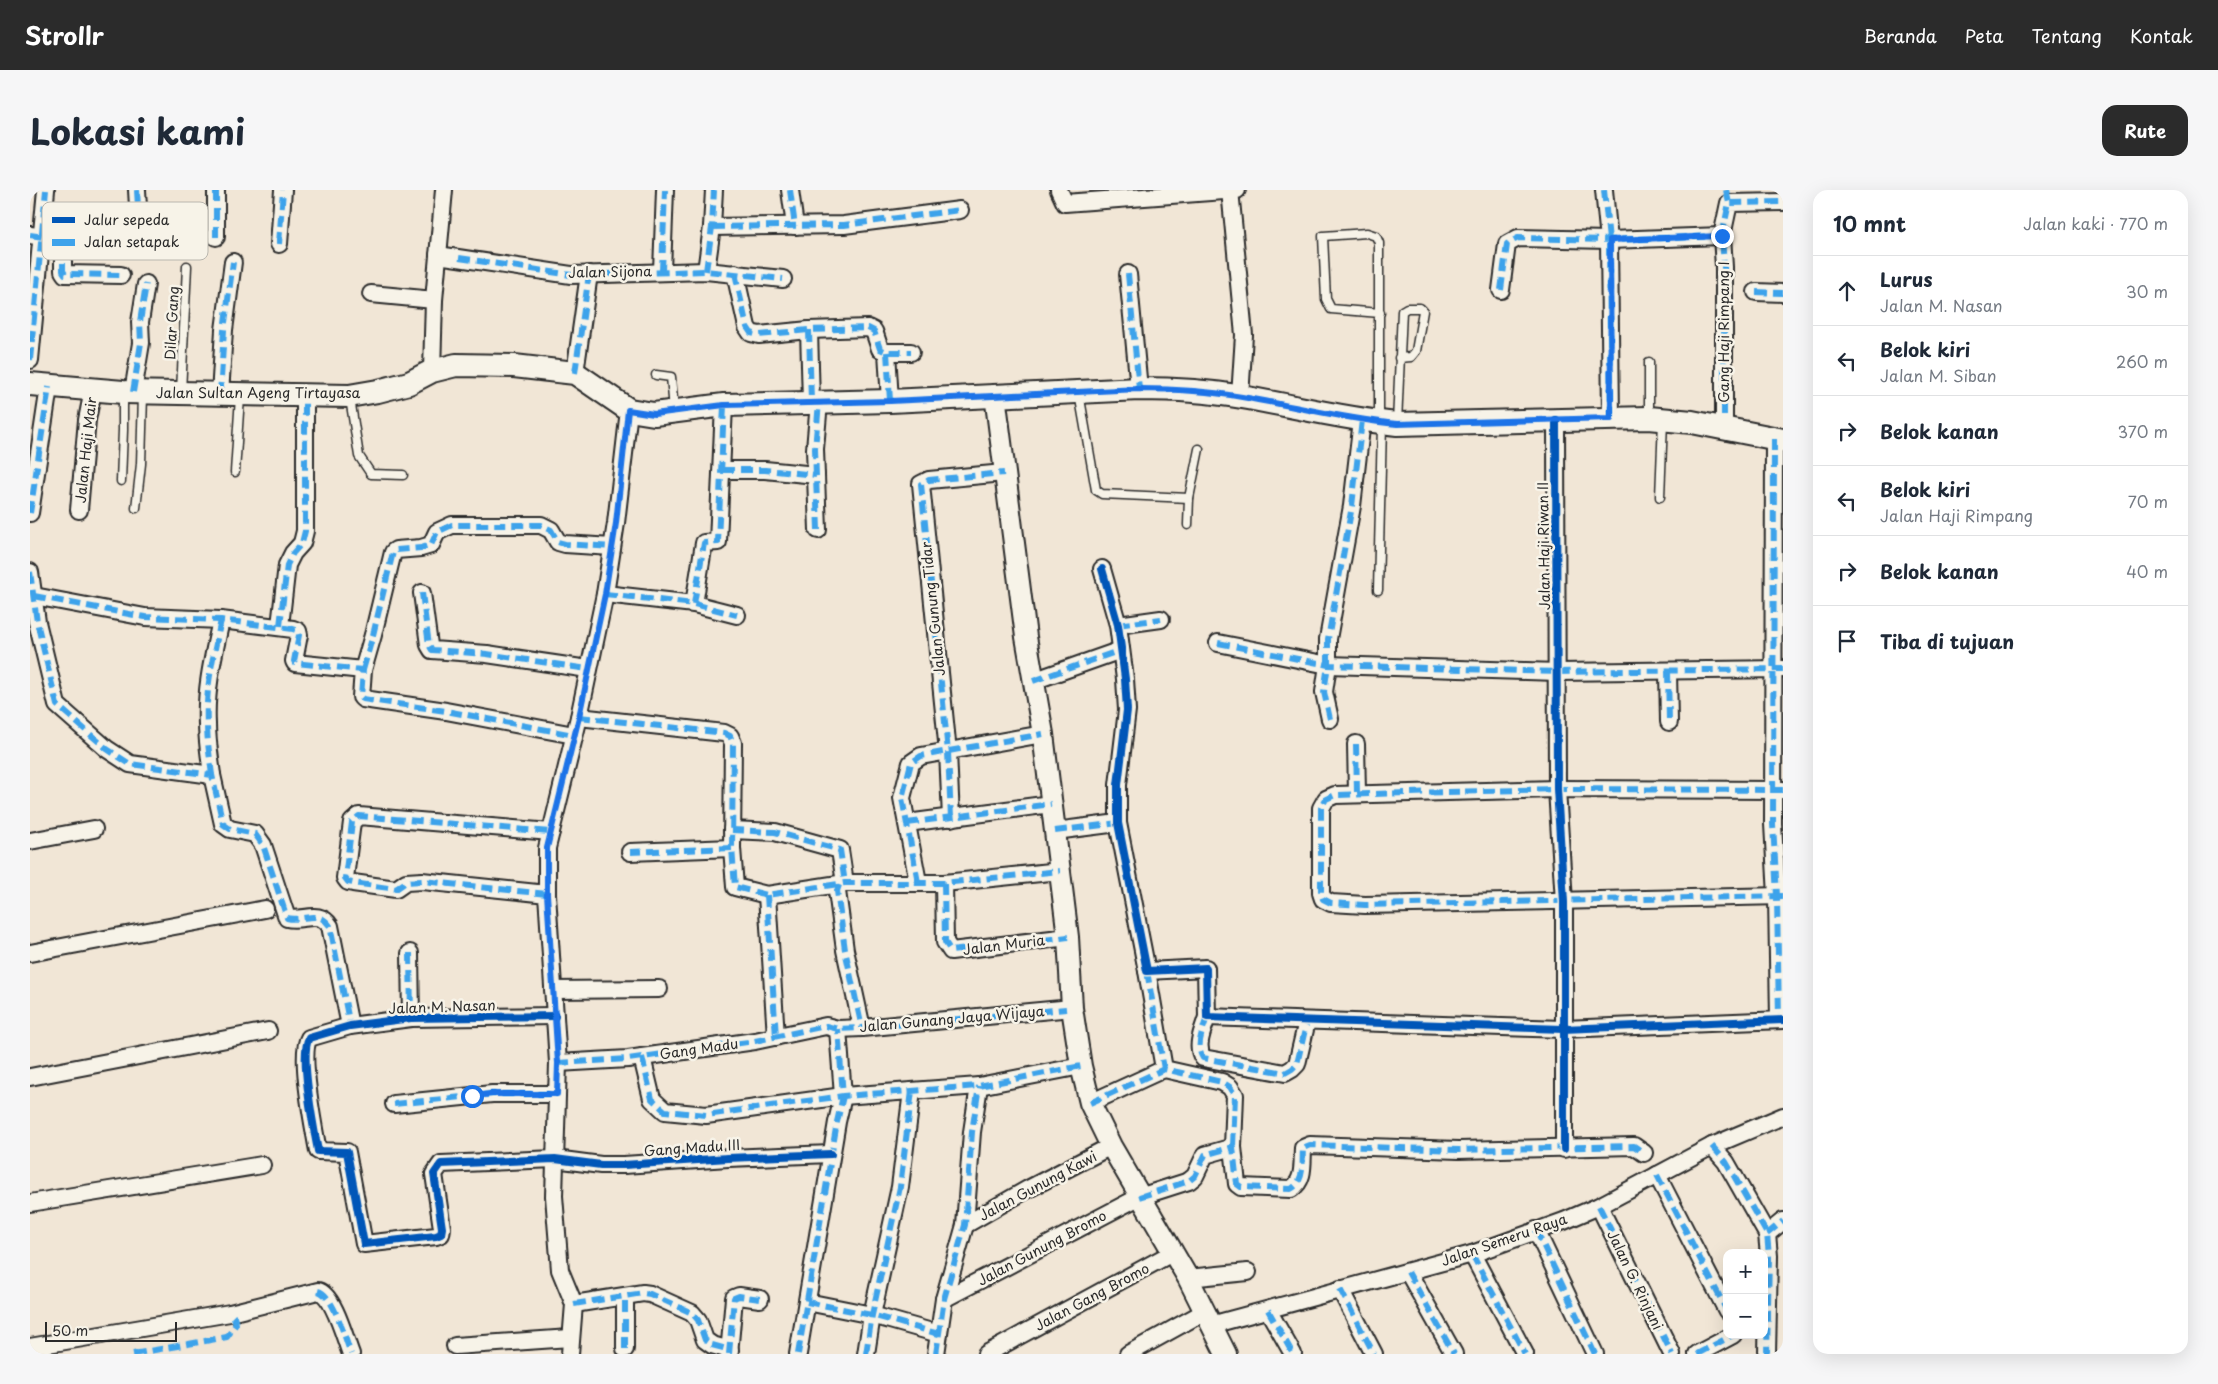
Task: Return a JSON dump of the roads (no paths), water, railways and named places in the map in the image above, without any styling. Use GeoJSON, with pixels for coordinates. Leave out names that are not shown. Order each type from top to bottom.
{"type":"FeatureCollection","features":[{"type":"Feature","properties":{"kind":"main road","name":"Jalan Sultan Ageng Tirtayasa"},"geometry":{"type":"LineString","coordinates":[[40,386],[133,392],[181,388],[230,395],[350,396],[378,392],[409,383],[432,371],[456,365],[514,366],[575,373],[628,410],[654,414],[724,405],[890,401],[1139,389],[1180,389],[1240,397],[1380,422],[1656,419],[1692,422],[1779,440]]}},
{"type":"Feature","properties":{"kind":"street"},"geometry":{"type":"LineString","coordinates":[[216,190],[216,237]]}},
{"type":"Feature","properties":{"kind":"street"},"geometry":{"type":"LineString","coordinates":[[279,244],[283,190]]}},
{"type":"Feature","properties":{"kind":"street"},"geometry":{"type":"LineString","coordinates":[[432,371],[434,300],[444,190]]}},
{"type":"Feature","properties":{"kind":"street"},"geometry":{"type":"LineString","coordinates":[[662,271],[665,190]]}},
{"type":"Feature","properties":{"kind":"street"},"geometry":{"type":"LineString","coordinates":[[706,271],[712,227],[714,190]]}},
{"type":"Feature","properties":{"kind":"street"},"geometry":{"type":"LineString","coordinates":[[790,190],[795,226]]}},
{"type":"Feature","properties":{"kind":"street"},"geometry":{"type":"LineString","coordinates":[[1059,190],[1065,204],[1142,194],[1237,190]]}},
{"type":"Feature","properties":{"kind":"street"},"geometry":{"type":"LineString","coordinates":[[1230,190],[1244,335],[1240,397]]}},
{"type":"Feature","properties":{"kind":"street"},"geometry":{"type":"LineString","coordinates":[[1604,190],[1610,240],[1611,418]]}},
{"type":"Feature","properties":{"kind":"street"},"geometry":{"type":"LineString","coordinates":[[1727,197],[1783,202]]}},
{"type":"Feature","properties":{"kind":"street","name":"Gang Haji Rimpang I"},"geometry":{"type":"LineString","coordinates":[[1724,428],[1724,266],[1722,236],[1727,197]]}},
{"type":"Feature","properties":{"kind":"street"},"geometry":{"type":"LineString","coordinates":[[30,360],[36,236],[42,208]]}},
{"type":"Feature","properties":{"kind":"street"},"geometry":{"type":"LineString","coordinates":[[712,227],[844,225],[960,210]]}},
{"type":"Feature","properties":{"kind":"street"},"geometry":{"type":"LineString","coordinates":[[1500,290],[1507,244],[1518,238],[1610,240],[1722,236]]}},
{"type":"Feature","properties":{"kind":"street","name":"Jalan Sijona"},"geometry":{"type":"LineString","coordinates":[[438,255],[570,275],[706,271],[783,279]]}},
{"type":"Feature","properties":{"kind":"street"},"geometry":{"type":"LineString","coordinates":[[63,260],[63,271],[66,274],[121,275]]}},
{"type":"Feature","properties":{"kind":"street"},"geometry":{"type":"LineString","coordinates":[[230,395],[224,330],[233,262]]}},
{"type":"Feature","properties":{"kind":"street"},"geometry":{"type":"LineString","coordinates":[[735,273],[746,327],[752,333],[759,335],[810,330],[868,328],[874,331],[877,336],[880,349],[887,352],[911,352]]}},
{"type":"Feature","properties":{"kind":"street"},"geometry":{"type":"LineString","coordinates":[[575,373],[589,274]]}},
{"type":"Feature","properties":{"kind":"street"},"geometry":{"type":"LineString","coordinates":[[1128,274],[1139,389]]}},
{"type":"Feature","properties":{"kind":"street"},"geometry":{"type":"LineString","coordinates":[[133,392],[141,343],[140,322],[146,284]]}},
{"type":"Feature","properties":{"kind":"street"},"geometry":{"type":"LineString","coordinates":[[1756,292],[1783,293]]}},
{"type":"Feature","properties":{"kind":"street"},"geometry":{"type":"LineString","coordinates":[[371,294],[434,300]]}},
{"type":"Feature","properties":{"kind":"street"},"geometry":{"type":"LineString","coordinates":[[810,330],[815,402],[818,530]]}},
{"type":"Feature","properties":{"kind":"street"},"geometry":{"type":"LineString","coordinates":[[887,352],[890,401]]}},
{"type":"Feature","properties":{"kind":"street"},"geometry":{"type":"LineString","coordinates":[[30,513],[40,386]]}},
{"type":"Feature","properties":{"kind":"street","name":"Jalan Haji Mair"},"geometry":{"type":"LineString","coordinates":[[79,510],[87,420],[92,390]]}},
{"type":"Feature","properties":{"kind":"street"},"geometry":{"type":"LineString","coordinates":[[995,395],[1033,681],[1043,734],[1068,937],[1069,1008],[1081,1066],[1090,1103],[1111,1146],[1139,1197],[1188,1278],[1226,1354]]}},
{"type":"Feature","properties":{"kind":"street"},"geometry":{"type":"LineString","coordinates":[[280,626],[287,565],[293,553],[302,543],[305,531],[305,396]]}},
{"type":"Feature","properties":{"kind":"street"},"geometry":{"type":"LineString","coordinates":[[694,604],[704,543],[718,542],[724,405]]}},
{"type":"Feature","properties":{"kind":"street"},"geometry":{"type":"LineString","coordinates":[[455,1346],[570,1346],[574,1304],[560,1270],[554,1196],[558,1063],[547,894],[547,848],[579,717],[605,594],[628,410]]}},
{"type":"Feature","properties":{"kind":"street","name":"Jalan Haji Riwan II"},"geometry":{"type":"LineString","coordinates":[[1556,420],[1557,789],[1564,902],[1564,1149]]}},
{"type":"Feature","properties":{"kind":"street"},"geometry":{"type":"LineString","coordinates":[[1330,719],[1324,692],[1328,665],[1328,639],[1352,506],[1380,422]]}},
{"type":"Feature","properties":{"kind":"street"},"geometry":{"type":"LineString","coordinates":[[1206,1017],[1563,1029],[1781,1020],[1780,896],[1773,824],[1778,791],[1779,440]]}},
{"type":"Feature","properties":{"kind":"street"},"geometry":{"type":"LineString","coordinates":[[722,470],[765,470],[816,475]]}},
{"type":"Feature","properties":{"kind":"street","name":"Jalan Gunung Tidar"},"geometry":{"type":"LineString","coordinates":[[951,818],[948,752],[921,484],[929,480],[1004,473]]}},
{"type":"Feature","properties":{"kind":"street"},"geometry":{"type":"LineString","coordinates":[[574,735],[446,710],[364,699],[361,697],[362,670],[396,550],[432,545],[437,532],[452,525],[542,525],[551,530],[558,542],[612,547]]}},
{"type":"Feature","properties":{"kind":"street"},"geometry":{"type":"LineString","coordinates":[[1102,570],[1118,625],[1126,679],[1127,710],[1118,785],[1118,823],[1164,1070]]}},
{"type":"Feature","properties":{"kind":"street"},"geometry":{"type":"LineString","coordinates":[[30,572],[38,622],[57,705],[107,749],[130,764],[212,774]]}},
{"type":"Feature","properties":{"kind":"street"},"geometry":{"type":"LineString","coordinates":[[422,593],[429,645],[432,650],[487,654],[588,668]]}},
{"type":"Feature","properties":{"kind":"street"},"geometry":{"type":"LineString","coordinates":[[605,594],[694,604],[737,615]]}},
{"type":"Feature","properties":{"kind":"street"},"geometry":{"type":"LineString","coordinates":[[34,596],[145,617],[222,620],[280,626],[298,631],[295,663],[362,670]]}},
{"type":"Feature","properties":{"kind":"street"},"geometry":{"type":"LineString","coordinates":[[222,620],[210,670],[207,695],[207,724],[212,774],[223,824],[230,829],[255,834],[263,845],[287,918],[313,916],[326,921],[330,926],[350,1026]]}},
{"type":"Feature","properties":{"kind":"street"},"geometry":{"type":"LineString","coordinates":[[1118,625],[1161,620]]}},
{"type":"Feature","properties":{"kind":"street"},"geometry":{"type":"LineString","coordinates":[[1218,642],[1328,665],[1558,672],[1779,669]]}},
{"type":"Feature","properties":{"kind":"street"},"geometry":{"type":"LineString","coordinates":[[1033,681],[1121,650]]}},
{"type":"Feature","properties":{"kind":"street"},"geometry":{"type":"LineString","coordinates":[[1668,671],[1669,722]]}},
{"type":"Feature","properties":{"kind":"street"},"geometry":{"type":"LineString","coordinates":[[579,717],[724,733],[730,736],[733,742],[732,848],[735,887],[767,895],[842,884],[944,883],[1060,871]]}},
{"type":"Feature","properties":{"kind":"street"},"geometry":{"type":"LineString","coordinates":[[918,882],[902,798],[911,763],[921,756],[1043,734]]}},
{"type":"Feature","properties":{"kind":"street"},"geometry":{"type":"LineString","coordinates":[[1356,744],[1357,793]]}},
{"type":"Feature","properties":{"kind":"street"},"geometry":{"type":"LineString","coordinates":[[1778,791],[1557,789],[1334,795],[1326,799],[1321,808],[1321,893],[1323,900],[1331,903],[1365,905],[1780,896]]}},
{"type":"Feature","properties":{"kind":"street"},"geometry":{"type":"LineString","coordinates":[[907,823],[1051,804]]}},
{"type":"Feature","properties":{"kind":"street"},"geometry":{"type":"LineString","coordinates":[[547,894],[422,882],[406,882],[396,889],[348,882],[345,878],[352,822],[359,816],[551,832]]}},
{"type":"Feature","properties":{"kind":"street"},"geometry":{"type":"LineString","coordinates":[[1055,831],[1118,823]]}},
{"type":"Feature","properties":{"kind":"street"},"geometry":{"type":"LineString","coordinates":[[30,841],[94,829]]}},
{"type":"Feature","properties":{"kind":"street"},"geometry":{"type":"LineString","coordinates":[[732,830],[775,832],[840,850],[842,884],[837,891],[845,950],[862,1028]]}},
{"type":"Feature","properties":{"kind":"street"},"geometry":{"type":"LineString","coordinates":[[630,852],[732,848]]}},
{"type":"Feature","properties":{"kind":"street","name":"Jalan Muria"},"geometry":{"type":"LineString","coordinates":[[944,883],[945,942],[951,952],[1068,937]]}},
{"type":"Feature","properties":{"kind":"street"},"geometry":{"type":"LineString","coordinates":[[767,895],[776,1037]]}},
{"type":"Feature","properties":{"kind":"street"},"geometry":{"type":"LineString","coordinates":[[30,953],[265,909]]}},
{"type":"Feature","properties":{"kind":"street"},"geometry":{"type":"LineString","coordinates":[[410,953],[411,1018]]}},
{"type":"Feature","properties":{"kind":"street"},"geometry":{"type":"LineString","coordinates":[[1147,971],[1206,968],[1206,1017],[1199,1046],[1199,1052],[1203,1058],[1284,1073],[1297,1064],[1307,1021]]}},
{"type":"Feature","properties":{"kind":"street"},"geometry":{"type":"LineString","coordinates":[[553,990],[659,989]]}},
{"type":"Feature","properties":{"kind":"street","name":"Jalan Gunang Jaya Wijaya"},"geometry":{"type":"LineString","coordinates":[[838,1029],[1069,1008]]}},
{"type":"Feature","properties":{"kind":"street","name":"Jalan M. Nasan"},"geometry":{"type":"LineString","coordinates":[[305,1044],[309,1038],[315,1035],[350,1026],[411,1018],[554,1016]]}},
{"type":"Feature","properties":{"kind":"street","name":"Gang Madu"},"geometry":{"type":"LineString","coordinates":[[558,1063],[642,1057],[776,1037],[826,1026],[838,1029]]}},
{"type":"Feature","properties":{"kind":"street"},"geometry":{"type":"LineString","coordinates":[[798,1354],[831,1154],[844,1096],[838,1029]]}},
{"type":"Feature","properties":{"kind":"street"},"geometry":{"type":"LineString","coordinates":[[30,1077],[268,1031]]}},
{"type":"Feature","properties":{"kind":"street","name":"Gang Madu III"},"geometry":{"type":"LineString","coordinates":[[305,1044],[308,1086],[318,1151],[347,1152],[364,1244],[441,1234],[442,1228],[434,1174],[441,1164],[555,1159],[601,1165],[624,1165],[831,1154]]}},
{"type":"Feature","properties":{"kind":"street"},"geometry":{"type":"LineString","coordinates":[[642,1057],[652,1099],[665,1111],[706,1115],[844,1096],[979,1086],[1081,1066]]}},
{"type":"Feature","properties":{"kind":"street"},"geometry":{"type":"LineString","coordinates":[[1090,1103],[1164,1070],[1222,1082],[1230,1088],[1234,1095],[1233,1147],[1237,1184],[1241,1187],[1292,1189],[1298,1185],[1301,1178],[1303,1148],[1310,1145],[1459,1150],[1634,1146],[1644,1153]]}},
{"type":"Feature","properties":{"kind":"street"},"geometry":{"type":"LineString","coordinates":[[936,1354],[944,1299],[965,1225],[972,1132],[979,1086]]}},
{"type":"Feature","properties":{"kind":"street"},"geometry":{"type":"LineString","coordinates":[[866,1354],[872,1315],[900,1187],[912,1091]]}},
{"type":"Feature","properties":{"kind":"street"},"geometry":{"type":"LineString","coordinates":[[394,1104],[492,1094],[557,1094]]}},
{"type":"Feature","properties":{"kind":"street","name":"Jalan Semeru Raya"},"geometry":{"type":"LineString","coordinates":[[1128,1354],[1208,1319],[1268,1310],[1472,1254],[1599,1206],[1712,1146],[1783,1116]]}},
{"type":"Feature","properties":{"kind":"street","name":"Jalan Gunung Kawi"},"geometry":{"type":"LineString","coordinates":[[965,1225],[1028,1189],[1111,1146]]}},
{"type":"Feature","properties":{"kind":"street"},"geometry":{"type":"LineString","coordinates":[[1712,1146],[1726,1162],[1767,1234],[1769,1256],[1767,1294]]}},
{"type":"Feature","properties":{"kind":"street","name":"Jalan Gunung Bromo"},"geometry":{"type":"LineString","coordinates":[[944,1299],[1139,1197],[1190,1181],[1195,1176],[1205,1155],[1233,1147]]}},
{"type":"Feature","properties":{"kind":"street"},"geometry":{"type":"LineString","coordinates":[[30,1203],[262,1165]]}},
{"type":"Feature","properties":{"kind":"street"},"geometry":{"type":"LineString","coordinates":[[1657,1175],[1723,1303]]}},
{"type":"Feature","properties":{"kind":"street","name":"Jalan G. Rinjani"},"geometry":{"type":"LineString","coordinates":[[1599,1206],[1672,1354]]}},
{"type":"Feature","properties":{"kind":"street"},"geometry":{"type":"LineString","coordinates":[[1767,1234],[1783,1221]]}},
{"type":"Feature","properties":{"kind":"street"},"geometry":{"type":"LineString","coordinates":[[1536,1230],[1595,1354]]}},
{"type":"Feature","properties":{"kind":"street","name":"Jalan Gang Bromo"},"geometry":{"type":"LineString","coordinates":[[986,1354],[1172,1253]]}},
{"type":"Feature","properties":{"kind":"street"},"geometry":{"type":"LineString","coordinates":[[1472,1254],[1526,1354]]}},
{"type":"Feature","properties":{"kind":"street"},"geometry":{"type":"LineString","coordinates":[[1188,1278],[1248,1272]]}},
{"type":"Feature","properties":{"kind":"street"},"geometry":{"type":"LineString","coordinates":[[1408,1272],[1454,1354]]}},
{"type":"Feature","properties":{"kind":"street"},"geometry":{"type":"LineString","coordinates":[[1340,1289],[1374,1354]]}},
{"type":"Feature","properties":{"kind":"street"},"geometry":{"type":"LineString","coordinates":[[30,1346],[230,1313],[318,1291],[322,1292],[332,1305],[351,1354]]}},
{"type":"Feature","properties":{"kind":"street"},"geometry":{"type":"LineString","coordinates":[[574,1304],[644,1293],[650,1294],[686,1309],[698,1320],[705,1340],[730,1352],[734,1298],[739,1296],[760,1299]]}},
{"type":"Feature","properties":{"kind":"street"},"geometry":{"type":"LineString","coordinates":[[625,1297],[625,1349]]}},
{"type":"Feature","properties":{"kind":"street"},"geometry":{"type":"LineString","coordinates":[[807,1302],[872,1315],[939,1334]]}},
{"type":"Feature","properties":{"kind":"street"},"geometry":{"type":"LineString","coordinates":[[1268,1310],[1292,1354]]}},
{"type":"Feature","properties":{"kind":"street"},"geometry":{"type":"LineString","coordinates":[[1697,1354],[1725,1339]]}},
{"type":"Feature","properties":{"kind":"street"},"geometry":{"type":"LineString","coordinates":[[1767,1339],[1767,1354]]}},
{"type":"Feature","properties":{"kind":"lane"},"geometry":{"type":"LineString","coordinates":[[1378,590],[1380,422],[1380,313],[1380,243],[1376,236],[1367,233],[1323,236],[1326,299],[1331,309],[1380,313]]}},
{"type":"Feature","properties":{"kind":"lane","name":"Dilar Gang"},"geometry":{"type":"LineString","coordinates":[[181,388],[187,266]]}},
{"type":"Feature","properties":{"kind":"lane"},"geometry":{"type":"LineString","coordinates":[[1380,422],[1399,358],[1402,312],[1407,308],[1420,308],[1423,311],[1416,351],[1411,357],[1399,358]]}},
{"type":"Feature","properties":{"kind":"lane"},"geometry":{"type":"LineString","coordinates":[[1650,362],[1656,419],[1660,497]]}},
{"type":"Feature","properties":{"kind":"lane"},"geometry":{"type":"LineString","coordinates":[[656,376],[671,377],[675,412]]}},
{"type":"Feature","properties":{"kind":"lane"},"geometry":{"type":"LineString","coordinates":[[120,481],[123,430],[133,392]]}},
{"type":"Feature","properties":{"kind":"lane"},"geometry":{"type":"LineString","coordinates":[[133,392],[141,464],[136,508]]}},
{"type":"Feature","properties":{"kind":"lane"},"geometry":{"type":"LineString","coordinates":[[1078,392],[1096,490],[1102,494],[1189,498]]}},
{"type":"Feature","properties":{"kind":"lane"},"geometry":{"type":"LineString","coordinates":[[230,395],[235,472]]}},
{"type":"Feature","properties":{"kind":"lane"},"geometry":{"type":"LineString","coordinates":[[350,396],[358,456],[371,474],[403,475]]}},
{"type":"Feature","properties":{"kind":"lane"},"geometry":{"type":"LineString","coordinates":[[1188,526],[1189,498],[1199,448]]}}]}
